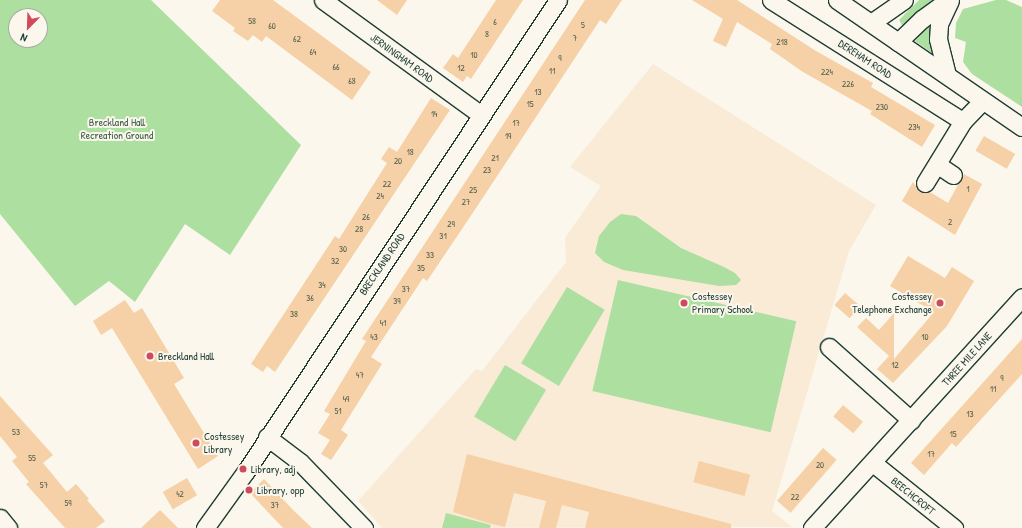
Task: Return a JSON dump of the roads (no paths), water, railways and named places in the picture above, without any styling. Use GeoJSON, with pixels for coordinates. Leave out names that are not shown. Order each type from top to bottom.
{"type":"FeatureCollection","features":[{"type":"Feature","properties":{"kind":"street","name":"JERNINGHAM ROAD"},"geometry":{"type":"LineString","coordinates":[[323,0],[481,115]]}},
{"type":"Feature","properties":{"kind":"street","name":"BRECKLAND ROAD"},"geometry":{"type":"LineString","coordinates":[[205,528],[558,0]]}},
{"type":"Feature","properties":{"kind":"street","name":"DEREHAM ROAD"},"geometry":{"type":"LineString","coordinates":[[771,0],[958,118]]}},
{"type":"Feature","properties":{"kind":"street"},"geometry":{"type":"LineString","coordinates":[[837,0],[947,75],[982,101],[1022,127]]}},
{"type":"Feature","properties":{"kind":"street"},"geometry":{"type":"LineString","coordinates":[[871,23],[904,0]]}},
{"type":"Feature","properties":{"kind":"street"},"geometry":{"type":"LineString","coordinates":[[898,42],[922,19],[949,0]]}},
{"type":"Feature","properties":{"kind":"street"},"geometry":{"type":"LineString","coordinates":[[947,75],[938,39],[939,24],[949,0]]}},
{"type":"Feature","properties":{"kind":"street"},"geometry":{"type":"LineString","coordinates":[[925,183],[938,165],[963,121],[982,101]]}},
{"type":"Feature","properties":{"kind":"street"},"geometry":{"type":"LineString","coordinates":[[938,165],[953,175]]}},
{"type":"Feature","properties":{"kind":"street","name":"THREE MILE LANE"},"geometry":{"type":"LineString","coordinates":[[812,528],[873,463],[1022,297]]}},
{"type":"Feature","properties":{"kind":"street"},"geometry":{"type":"LineString","coordinates":[[829,347],[912,420]]}},
{"type":"Feature","properties":{"kind":"street"},"geometry":{"type":"LineString","coordinates":[[267,437],[300,462],[364,528]]}},
{"type":"Feature","properties":{"kind":"street","name":"BEECHCROFT"},"geometry":{"type":"LineString","coordinates":[[873,463],[954,528]]}},
{"type":"Feature","properties":{"kind":"street"},"geometry":{"type":"LineString","coordinates":[[0,518],[8,528]]}},
{"type":"Feature","properties":{"kind":"place","name":"Costessey Primary School"},"geometry":{"type":"Point","coordinates":[684,303]}},
{"type":"Feature","properties":{"kind":"place","name":"Costessey Telephone Exchange"},"geometry":{"type":"Point","coordinates":[940,303]}},
{"type":"Feature","properties":{"kind":"place","name":"Breckland Hall"},"geometry":{"type":"Point","coordinates":[150,356]}},
{"type":"Feature","properties":{"kind":"place","name":"Costessey Library"},"geometry":{"type":"Point","coordinates":[196,443]}},
{"type":"Feature","properties":{"kind":"place","name":"Library, adj"},"geometry":{"type":"Point","coordinates":[243,469]}},
{"type":"Feature","properties":{"kind":"place","name":"Library, opp"},"geometry":{"type":"Point","coordinates":[249,490]}},
{"type":"Feature","properties":{"kind":"park label","name":"Breckland Hall Recreation Ground"},"geometry":{"type":"Point","coordinates":[117,129]}}]}
